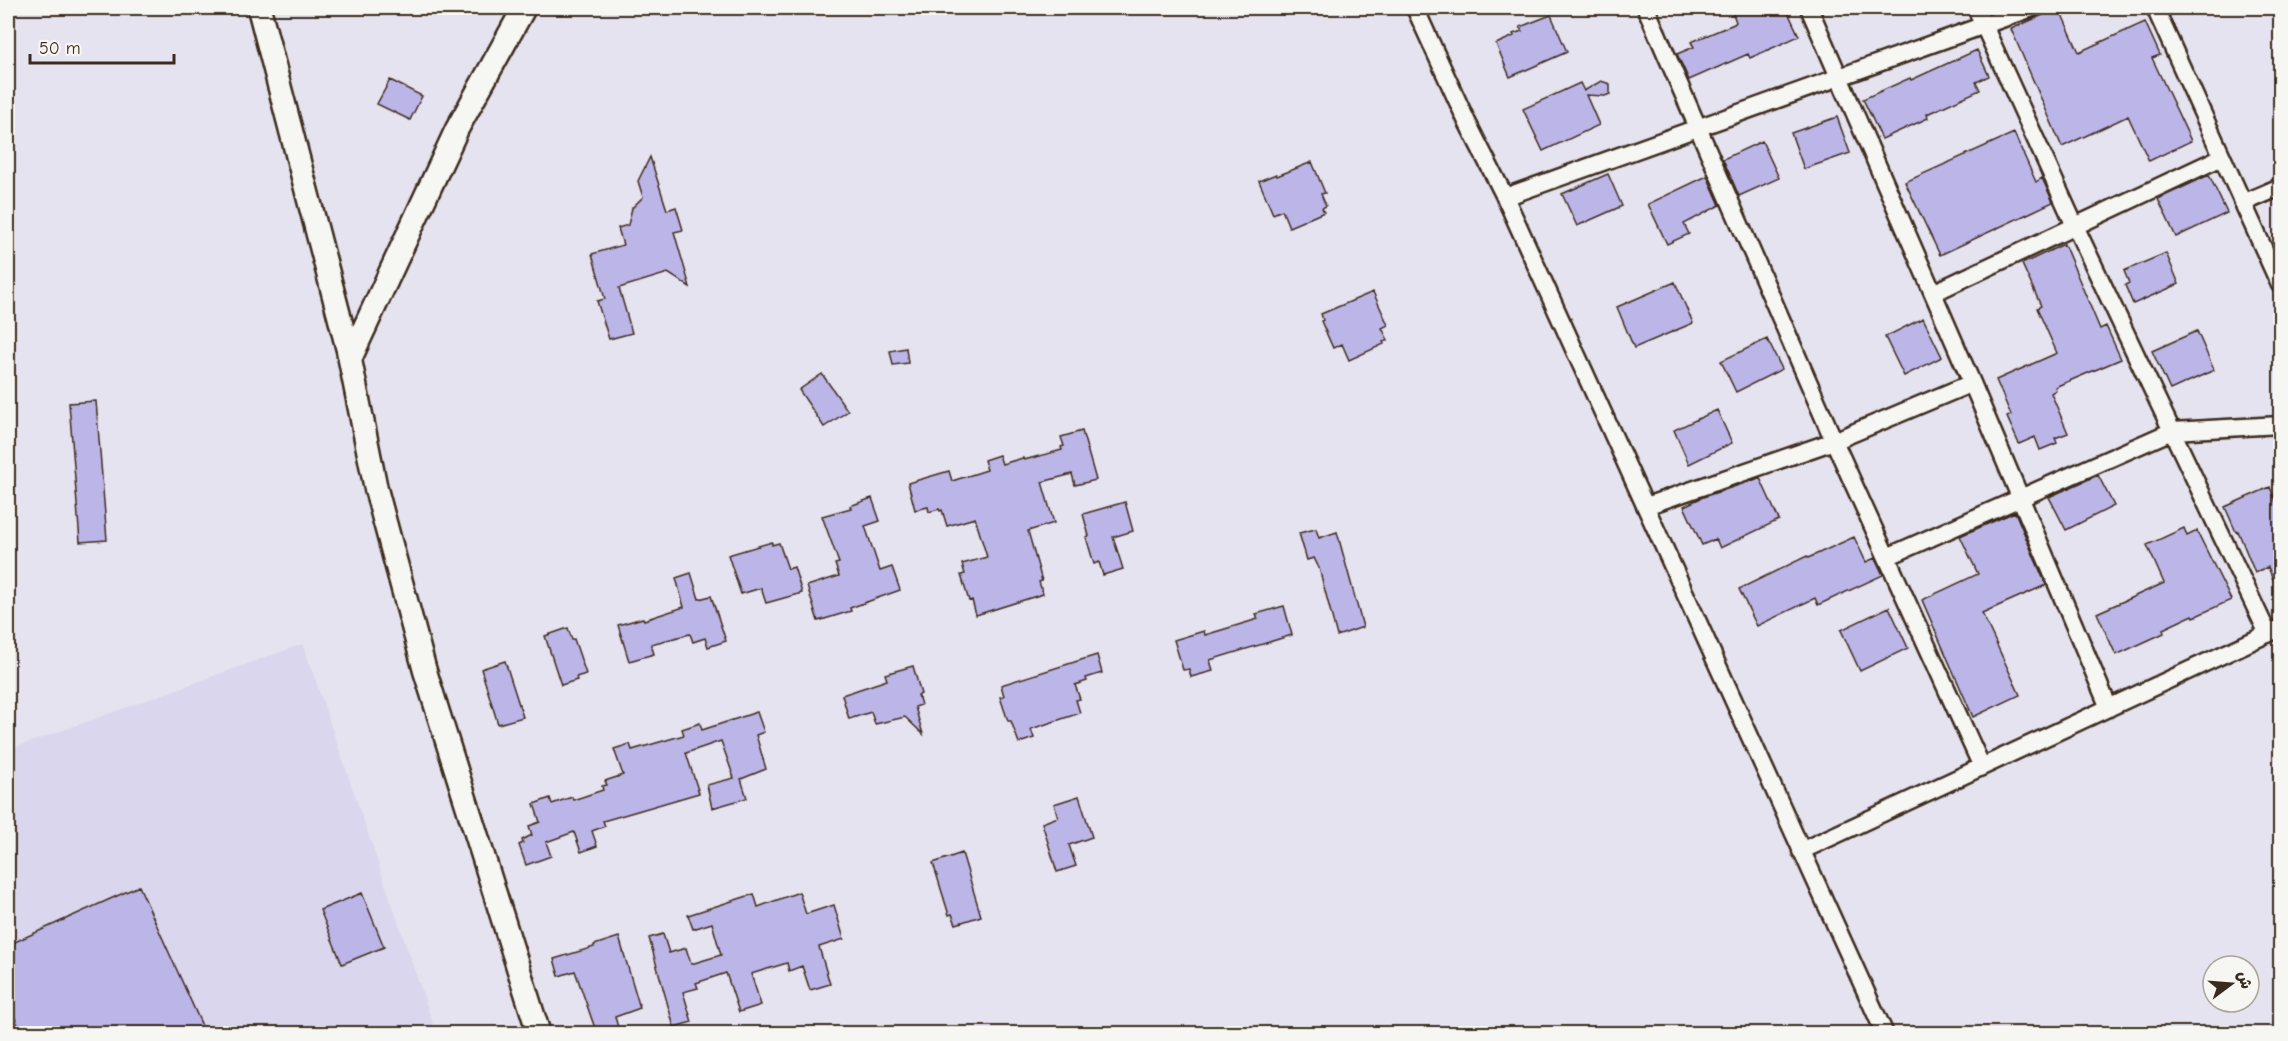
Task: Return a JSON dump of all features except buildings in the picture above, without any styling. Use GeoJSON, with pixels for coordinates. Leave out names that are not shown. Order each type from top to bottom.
{"type":"FeatureCollection","features":[{"type":"Feature","properties":{"kind":"street"},"geometry":{"type":"LineString","coordinates":[[259,8],[350,359],[376,489],[425,672],[539,1034]]}},
{"type":"Feature","properties":{"kind":"street"},"geometry":{"type":"LineString","coordinates":[[350,359],[457,129],[524,8]]}},
{"type":"Feature","properties":{"kind":"street"},"geometry":{"type":"LineString","coordinates":[[1415,8],[1467,122],[1505,197],[1885,1034]]}},
{"type":"Feature","properties":{"kind":"street"},"geometry":{"type":"LineString","coordinates":[[1646,8],[1834,441],[1982,767]]}},
{"type":"Feature","properties":{"kind":"street"},"geometry":{"type":"LineString","coordinates":[[1809,8],[1972,383],[2109,708]]}},
{"type":"Feature","properties":{"kind":"street"},"geometry":{"type":"LineString","coordinates":[[1801,851],[2274,631],[2172,431],[2075,226],[1976,8]]}},
{"type":"Feature","properties":{"kind":"street"},"geometry":{"type":"LineString","coordinates":[[1505,197],[2032,8]]}},
{"type":"Feature","properties":{"kind":"street"},"geometry":{"type":"LineString","coordinates":[[2155,8],[2280,285]]}},
{"type":"Feature","properties":{"kind":"street"},"geometry":{"type":"LineString","coordinates":[[1933,293],[2222,157]]}},
{"type":"Feature","properties":{"kind":"street"},"geometry":{"type":"LineString","coordinates":[[2243,203],[2280,187]]}},
{"type":"Feature","properties":{"kind":"street"},"geometry":{"type":"LineString","coordinates":[[1646,506],[1834,441],[1972,383]]}},
{"type":"Feature","properties":{"kind":"street"},"geometry":{"type":"LineString","coordinates":[[1887,556],[2172,431],[2280,425]]}},
{"type":"Feature","properties":{"kind":"shaded area"},"geometry":{"type":"Polygon","coordinates":[[[303,644],[436,1033],[8,1033],[8,750],[303,644]]]}}]}
